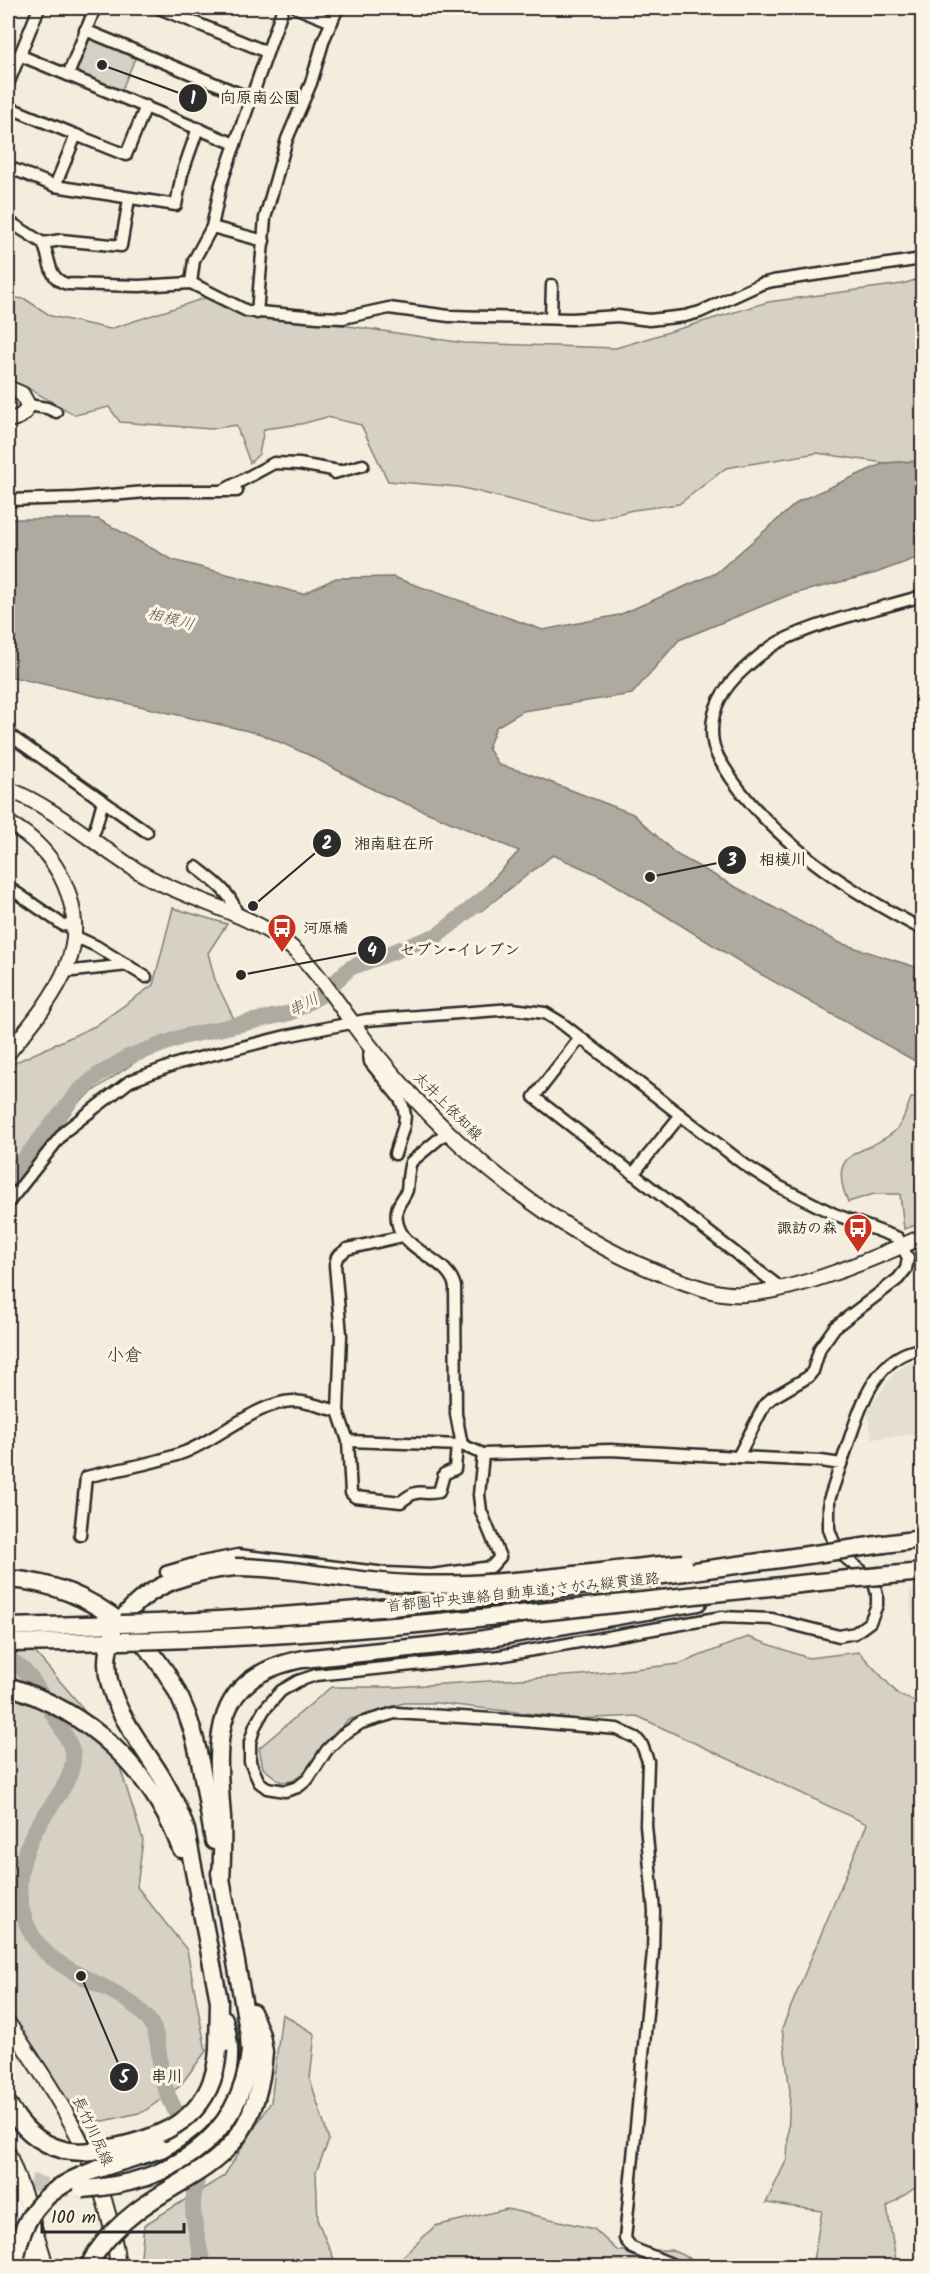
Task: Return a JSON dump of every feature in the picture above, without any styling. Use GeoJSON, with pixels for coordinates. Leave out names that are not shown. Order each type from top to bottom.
{"type":"FeatureCollection","features":[{"type":"Feature","properties":{"kind":"highway","name":"首都圏中央連絡自動車道;さがみ縦貫道路"},"geometry":{"type":"LineString","coordinates":[[121,1633],[272,1616],[426,1604],[651,1578],[922,1539]]}},
{"type":"Feature","properties":{"kind":"highway"},"geometry":{"type":"LineString","coordinates":[[16,2261],[21,2233],[30,2216],[44,2199],[58,2187],[88,2172],[161,2148],[189,2132],[204,2119],[222,2091],[227,2074],[219,2001],[186,1830],[161,1776],[123,1719],[111,1690],[107,1668],[113,1638],[124,1616],[141,1600],[172,1581],[200,1572],[235,1567],[266,1568],[398,1584],[463,1584],[716,1560],[823,1544],[884,1544]]}},
{"type":"Feature","properties":{"kind":"highway","name":"首都圏中央連絡自動車道;さがみ縦貫道路"},"geometry":{"type":"LineString","coordinates":[[121,1633],[274,1635],[922,1572]]}},
{"type":"Feature","properties":{"kind":"highway"},"geometry":{"type":"LineString","coordinates":[[8,1579],[53,1587],[101,1608],[134,1633],[161,1665],[176,1689],[195,1740],[240,1981],[261,2035],[237,2103],[208,2141],[192,2154],[149,2175],[116,2184],[82,2189]]}},
{"type":"Feature","properties":{"kind":"highway"},"geometry":{"type":"LineString","coordinates":[[221,1882],[222,1819],[218,1768],[220,1731],[231,1702],[247,1683],[262,1672],[281,1664],[303,1659],[450,1644],[814,1582]]}},
{"type":"Feature","properties":{"kind":"highway"},"geometry":{"type":"LineString","coordinates":[[8,1627],[121,1633]]}},
{"type":"Feature","properties":{"kind":"highway"},"geometry":{"type":"LineString","coordinates":[[8,1643],[121,1633]]}},
{"type":"Feature","properties":{"kind":"highway"},"geometry":{"type":"LineString","coordinates":[[8,1686],[49,1703],[83,1722],[123,1755],[154,1794],[176,1835],[198,1894]]}},
{"type":"Feature","properties":{"kind":"highway"},"geometry":{"type":"LineString","coordinates":[[8,2104],[18,2120],[32,2135],[45,2144],[64,2150],[87,2152],[112,2148],[140,2141],[174,2127],[192,2113],[204,2098],[224,2051]]}},
{"type":"Feature","properties":{"kind":"highway"},"geometry":{"type":"LineString","coordinates":[[92,2260],[112,2231],[132,2214],[204,2169],[234,2142],[247,2123],[261,2081],[256,2052]]}},
{"type":"Feature","properties":{"kind":"main road"},"geometry":{"type":"LineString","coordinates":[[8,388],[22,394],[27,399],[28,405],[27,412],[21,417],[8,420]]}},
{"type":"Feature","properties":{"kind":"main road","name":"太井上依知線"},"geometry":{"type":"LineString","coordinates":[[8,789],[33,800],[142,874],[178,892],[237,916],[277,936],[291,946],[317,975],[406,1089],[447,1131],[526,1198],[622,1257],[659,1274],[699,1288],[741,1295],[782,1289],[922,1237]]}},
{"type":"Feature","properties":{"kind":"main road"},"geometry":{"type":"LineString","coordinates":[[8,823],[33,839],[55,865],[68,891],[74,931],[71,954],[64,972],[49,998],[8,1053]]}},
{"type":"Feature","properties":{"kind":"main road","name":"長竹川尻線"},"geometry":{"type":"LineString","coordinates":[[8,2023],[58,2097],[84,2145],[107,2208],[118,2266]]}},
{"type":"Feature","properties":{"kind":"main road"},"geometry":{"type":"LineString","coordinates":[[8,2153],[26,2200],[46,2266]]}},
{"type":"Feature","properties":{"kind":"main road"},"geometry":{"type":"LineString","coordinates":[[8,2190],[33,2266]]}},
{"type":"Feature","properties":{"kind":"street"},"geometry":{"type":"LineString","coordinates":[[8,79],[39,8]]}},
{"type":"Feature","properties":{"kind":"street"},"geometry":{"type":"LineString","coordinates":[[68,75],[95,8]]}},
{"type":"Feature","properties":{"kind":"street"},"geometry":{"type":"LineString","coordinates":[[159,8],[267,52]]}},
{"type":"Feature","properties":{"kind":"street"},"geometry":{"type":"LineString","coordinates":[[191,283],[194,260],[212,227],[221,184],[283,8]]}},
{"type":"Feature","properties":{"kind":"street"},"geometry":{"type":"LineString","coordinates":[[297,8],[332,22]]}},
{"type":"Feature","properties":{"kind":"street"},"geometry":{"type":"LineString","coordinates":[[257,313],[265,218],[287,139],[311,83],[324,39],[338,8]]}},
{"type":"Feature","properties":{"kind":"street"},"geometry":{"type":"LineString","coordinates":[[85,30],[250,98]]}},
{"type":"Feature","properties":{"kind":"street"},"geometry":{"type":"LineString","coordinates":[[19,55],[235,144]]}},
{"type":"Feature","properties":{"kind":"street"},"geometry":{"type":"LineString","coordinates":[[8,107],[126,155],[146,106]]}},
{"type":"Feature","properties":{"kind":"street"},"geometry":{"type":"LineString","coordinates":[[8,167],[55,186],[176,205],[182,174],[198,128]]}},
{"type":"Feature","properties":{"kind":"street"},"geometry":{"type":"LineString","coordinates":[[55,186],[76,135]]}},
{"type":"Feature","properties":{"kind":"street"},"geometry":{"type":"LineString","coordinates":[[8,221],[43,243],[61,240],[121,246],[129,199]]}},
{"type":"Feature","properties":{"kind":"street"},"geometry":{"type":"LineString","coordinates":[[212,227],[264,241]]}},
{"type":"Feature","properties":{"kind":"street"},"geometry":{"type":"LineString","coordinates":[[43,243],[52,275],[58,282],[139,286],[191,283],[247,311],[343,318],[389,308],[449,316],[572,319],[618,316],[650,320],[685,316],[761,284],[922,259]]}},
{"type":"Feature","properties":{"kind":"street"},"geometry":{"type":"LineString","coordinates":[[551,317],[552,285]]}},
{"type":"Feature","properties":{"kind":"street"},"geometry":{"type":"LineString","coordinates":[[28,405],[56,412]]}},
{"type":"Feature","properties":{"kind":"street"},"geometry":{"type":"LineString","coordinates":[[220,492],[274,463],[299,464],[339,471]]}},
{"type":"Feature","properties":{"kind":"street"},"geometry":{"type":"LineString","coordinates":[[327,475],[363,465]]}},
{"type":"Feature","properties":{"kind":"street"},"geometry":{"type":"LineString","coordinates":[[8,500],[75,498],[158,491],[237,491]]}},
{"type":"Feature","properties":{"kind":"street"},"geometry":{"type":"LineString","coordinates":[[922,596],[779,642],[733,679],[722,693],[712,723],[713,743],[720,761],[737,786],[768,823],[814,862],[922,929]]}},
{"type":"Feature","properties":{"kind":"street"},"geometry":{"type":"LineString","coordinates":[[8,734],[147,832]]}},
{"type":"Feature","properties":{"kind":"street"},"geometry":{"type":"LineString","coordinates":[[90,837],[95,830],[103,801]]}},
{"type":"Feature","properties":{"kind":"street"},"geometry":{"type":"LineString","coordinates":[[196,867],[225,892],[237,916]]}},
{"type":"Feature","properties":{"kind":"street"},"geometry":{"type":"LineString","coordinates":[[8,887],[88,942],[146,977]]}},
{"type":"Feature","properties":{"kind":"street"},"geometry":{"type":"LineString","coordinates":[[64,972],[128,965]]}},
{"type":"Feature","properties":{"kind":"street"},"geometry":{"type":"LineString","coordinates":[[8,1203],[65,1131],[130,1081],[178,1063],[351,1021],[512,1009],[545,1013],[560,1022],[745,1165],[778,1186],[834,1214],[898,1238],[903,1245],[908,1258],[906,1269],[898,1280],[835,1327],[820,1348],[813,1371],[808,1377],[765,1404],[738,1457]]}},
{"type":"Feature","properties":{"kind":"street"},"geometry":{"type":"LineString","coordinates":[[580,1038],[534,1097],[782,1289]]}},
{"type":"Feature","properties":{"kind":"street"},"geometry":{"type":"LineString","coordinates":[[372,1048],[369,1055],[370,1062],[400,1099],[405,1115],[395,1154]]}},
{"type":"Feature","properties":{"kind":"street"},"geometry":{"type":"LineString","coordinates":[[633,1174],[680,1116]]}},
{"type":"Feature","properties":{"kind":"street"},"geometry":{"type":"LineString","coordinates":[[403,1236],[346,1249],[337,1257],[335,1265],[341,1335],[338,1411],[348,1440],[351,1493],[355,1497],[401,1502],[418,1491],[440,1492],[444,1474],[455,1469],[460,1445],[456,1414],[456,1287],[454,1278],[449,1271],[426,1257],[403,1236],[397,1218],[397,1208],[406,1192],[411,1162],[447,1131]]}},
{"type":"Feature","properties":{"kind":"street"},"geometry":{"type":"LineString","coordinates":[[676,2266],[632,2248],[625,2239],[653,1942],[654,1911],[646,1825],[648,1761],[642,1745],[636,1738],[616,1729],[409,1713],[388,1714],[361,1723],[341,1736],[327,1750],[304,1784],[285,1791],[267,1788],[260,1782],[250,1762],[250,1742],[258,1718],[270,1701],[281,1691],[306,1678],[326,1674],[499,1656],[722,1617],[754,1617],[783,1621],[839,1636],[863,1629],[874,1614],[877,1594],[873,1580],[842,1555],[833,1540],[829,1529],[829,1500],[874,1380],[886,1366],[906,1353],[922,1349]]}},
{"type":"Feature","properties":{"kind":"street"},"geometry":{"type":"LineString","coordinates":[[80,1535],[86,1476],[181,1453],[216,1437],[262,1408],[280,1403],[294,1401],[338,1411]]}},
{"type":"Feature","properties":{"kind":"street"},"geometry":{"type":"LineString","coordinates":[[348,1440],[460,1445],[483,1454],[610,1450],[841,1464]]}},
{"type":"Feature","properties":{"kind":"street"},"geometry":{"type":"LineString","coordinates":[[166,1572],[238,1555],[386,1573],[432,1575],[491,1567],[500,1557],[482,1510],[479,1495],[483,1454]]}},
{"type":"Feature","properties":{"kind":"shaded area"},"geometry":{"type":"Polygon","coordinates":[[[85,30],[138,52],[119,96],[68,75],[85,30]]]}},
{"type":"Feature","properties":{"kind":"shaded area"},"geometry":{"type":"Polygon","coordinates":[[[922,278],[922,461],[884,463],[817,453],[726,468],[679,504],[633,510],[592,520],[459,487],[388,481],[361,425],[327,417],[301,424],[264,429],[259,454],[250,463],[236,425],[211,429],[120,422],[109,407],[75,415],[26,387],[8,385],[8,297],[25,299],[51,316],[110,329],[205,298],[238,314],[342,325],[464,343],[616,348],[768,302],[902,284],[922,278]]]}},
{"type":"Feature","properties":{"kind":"shaded area"},"geometry":{"type":"Polygon","coordinates":[[[173,908],[227,924],[208,953],[215,980],[236,1023],[144,1056],[47,1127],[8,1167],[8,1071],[16,1062],[95,1026],[153,985],[173,908]]]}},
{"type":"Feature","properties":{"kind":"shaded area"},"geometry":{"type":"Polygon","coordinates":[[[911,1098],[922,1099],[922,1223],[904,1229],[900,1194],[874,1194],[848,1202],[842,1184],[841,1171],[845,1162],[852,1156],[898,1128],[911,1098]]]}},
{"type":"Feature","properties":{"kind":"shaded area"},"geometry":{"type":"Polygon","coordinates":[[[922,1358],[922,1433],[872,1439],[867,1411],[896,1371],[922,1358]]]}},
{"type":"Feature","properties":{"kind":"shaded area"},"geometry":{"type":"Polygon","coordinates":[[[922,1589],[922,1683],[918,1679],[909,1591],[922,1589]]]}},
{"type":"Feature","properties":{"kind":"shaded area"},"geometry":{"type":"Polygon","coordinates":[[[748,1637],[808,1658],[859,1652],[899,1695],[922,1704],[922,2183],[887,2207],[897,2266],[812,2266],[822,2211],[766,2203],[787,2159],[790,2092],[782,2028],[867,1824],[637,1716],[577,1719],[437,1703],[404,1703],[348,1720],[301,1775],[292,1781],[281,1782],[263,1768],[259,1748],[331,1687],[395,1687],[581,1675],[679,1664],[748,1637]]]}},
{"type":"Feature","properties":{"kind":"shaded area"},"geometry":{"type":"Polygon","coordinates":[[[8,1641],[27,1643],[77,1701],[117,1758],[143,1840],[137,1887],[187,1950],[206,2051],[180,2086],[143,2112],[104,2121],[80,2119],[8,2012],[8,1641]]]}},
{"type":"Feature","properties":{"kind":"shaded area"},"geometry":{"type":"Polygon","coordinates":[[[282,2014],[315,2034],[310,2079],[329,2140],[316,2172],[318,2222],[337,2266],[140,2266],[144,2225],[224,2176],[271,2102],[282,2014]]]}},
{"type":"Feature","properties":{"kind":"shaded area"},"geometry":{"type":"Polygon","coordinates":[[[507,2209],[594,2229],[618,2251],[671,2250],[708,2266],[393,2266],[435,2226],[507,2209]]]}},
{"type":"Feature","properties":{"kind":"water"},"geometry":{"type":"Polygon","coordinates":[[[922,461],[922,556],[876,573],[789,595],[679,640],[632,694],[523,711],[496,727],[488,748],[499,765],[524,772],[633,814],[676,854],[840,943],[922,969],[922,1065],[755,971],[603,877],[553,855],[481,911],[473,901],[519,851],[376,791],[311,756],[261,734],[8,676],[8,519],[98,519],[173,560],[303,594],[336,578],[393,577],[543,630],[619,615],[716,573],[799,501],[884,463],[922,461]]]}},
{"type":"Feature","properties":{"kind":"waterway","name":"串川"},"geometry":{"type":"LineString","coordinates":[[8,1179],[79,1091],[98,1075],[128,1057],[182,1037],[290,1013],[321,995],[350,968],[438,935],[493,891]]}},
{"type":"Feature","properties":{"kind":"waterway","name":"串川"},"geometry":{"type":"LineString","coordinates":[[8,1659],[27,1673],[36,1685],[67,1739],[73,1760],[62,1790],[37,1827],[24,1857],[19,1889],[22,1910],[31,1933],[44,1950],[78,1974],[133,2004],[152,2025],[166,2091],[190,2139],[197,2159],[198,2172],[193,2208],[203,2266]]}},
{"type":"Feature","properties":{"kind":"tunnel"},"geometry":{"type":"LineString","coordinates":[[8,2172],[44,2185],[82,2189]]}},
{"type":"Feature","properties":{"kind":"place","name":"向原南公園"},"geometry":{"type":"Point","coordinates":[102,65]}},
{"type":"Feature","properties":{"kind":"place","name":"相模川"},"geometry":{"type":"Point","coordinates":[650,877]}},
{"type":"Feature","properties":{"kind":"place","name":"湘南駐在所"},"geometry":{"type":"Point","coordinates":[253,906]}},
{"type":"Feature","properties":{"kind":"place","name":"河原橋"},"geometry":{"type":"Point","coordinates":[282,954]}},
{"type":"Feature","properties":{"kind":"place","name":"セブン-イレブン"},"geometry":{"type":"Point","coordinates":[241,975]}},
{"type":"Feature","properties":{"kind":"place","name":"諏訪の森"},"geometry":{"type":"Point","coordinates":[858,1254]}},
{"type":"Feature","properties":{"kind":"place","name":"串川"},"geometry":{"type":"Point","coordinates":[81,1976]}},
{"type":"Feature","properties":{"kind":"district","name":"小倉"},"geometry":{"type":"Point","coordinates":[124,1355]}}]}
